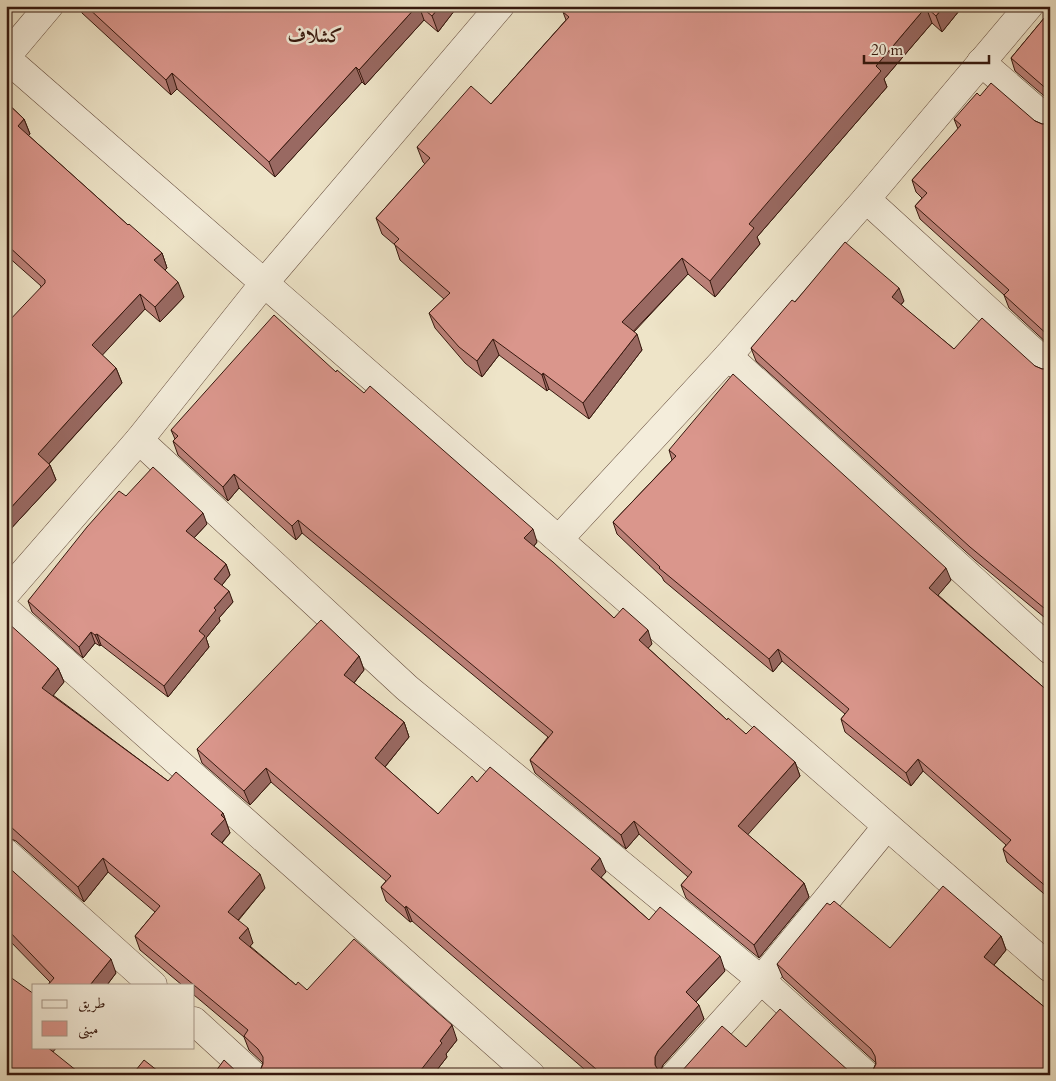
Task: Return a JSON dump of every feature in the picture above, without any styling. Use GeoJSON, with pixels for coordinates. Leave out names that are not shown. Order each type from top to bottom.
{"type":"FeatureCollection","features":[{"type":"Feature","properties":{"kind":"street"},"geometry":{"type":"LineString","coordinates":[[49,6],[6,58],[1050,968]]}},
{"type":"Feature","properties":{"kind":"street"},"geometry":{"type":"LineString","coordinates":[[6,593],[139,440],[265,282],[500,6]]}},
{"type":"Feature","properties":{"kind":"street"},"geometry":{"type":"LineString","coordinates":[[558,539],[728,356],[866,199],[1028,6]]}},
{"type":"Feature","properties":{"kind":"street"},"geometry":{"type":"LineString","coordinates":[[982,62],[1050,122]]}},
{"type":"Feature","properties":{"kind":"street"},"geometry":{"type":"LineString","coordinates":[[866,199],[1050,367]]}},
{"type":"Feature","properties":{"kind":"street"},"geometry":{"type":"LineString","coordinates":[[728,356],[1050,650]]}},
{"type":"Feature","properties":{"kind":"street"},"geometry":{"type":"LineString","coordinates":[[139,440],[407,688],[761,980],[866,1075]]}},
{"type":"Feature","properties":{"kind":"street"},"geometry":{"type":"LineString","coordinates":[[6,610],[531,1075]]}},
{"type":"Feature","properties":{"kind":"street"},"geometry":{"type":"LineString","coordinates":[[675,1075],[761,980],[887,826]]}},
{"type":"Feature","properties":{"kind":"street"},"geometry":{"type":"LineString","coordinates":[[6,853],[152,984]]}},
{"type":"Feature","properties":{"kind":"street"},"geometry":{"type":"LineString","coordinates":[[195,1022],[253,1075]]}},
{"type":"Feature","properties":{"kind":"building"},"geometry":{"type":"Polygon","coordinates":[[[86,6],[417,6],[359,70],[356,67],[269,162],[172,73],[166,80],[86,6]]]}},
{"type":"Feature","properties":{"kind":"building"},"geometry":{"type":"Polygon","coordinates":[[[420,6],[440,6],[432,16],[420,6]]]}},
{"type":"Feature","properties":{"kind":"building"},"geometry":{"type":"Polygon","coordinates":[[[569,6],[944,6],[936,16],[926,7],[876,66],[881,71],[749,224],[754,228],[710,281],[682,258],[622,322],[637,334],[583,403],[493,339],[477,361],[459,347],[429,313],[450,293],[394,244],[399,239],[376,218],[430,158],[417,147],[471,86],[491,104],[569,17],[563,12],[569,6]]]}},
{"type":"Feature","properties":{"kind":"building"},"geometry":{"type":"Polygon","coordinates":[[[1050,11],[1050,92],[1011,58],[1050,11]]]}},
{"type":"Feature","properties":{"kind":"building"},"geometry":{"type":"Polygon","coordinates":[[[991,83],[1035,121],[1042,124],[1050,124],[1050,337],[1004,295],[1009,290],[915,206],[927,193],[912,180],[961,125],[954,119],[977,93],[980,96],[991,83]]]}},
{"type":"Feature","properties":{"kind":"building"},"geometry":{"type":"Polygon","coordinates":[[[6,102],[24,119],[18,126],[162,253],[154,260],[178,282],[155,307],[140,294],[92,345],[116,368],[38,454],[50,465],[6,513],[6,324],[45,283],[45,280],[6,244],[6,102]]]}},
{"type":"Feature","properties":{"kind":"building"},"geometry":{"type":"Polygon","coordinates":[[[845,242],[899,288],[892,297],[954,349],[982,318],[1035,366],[1042,369],[1050,369],[1050,613],[970,547],[751,348],[792,300],[795,302],[845,242]]]}},
{"type":"Feature","properties":{"kind":"building"},"geometry":{"type":"Polygon","coordinates":[[[274,315],[336,372],[337,370],[364,393],[370,386],[533,529],[524,538],[614,618],[623,608],[648,630],[639,640],[727,720],[728,718],[746,734],[754,726],[795,762],[738,826],[804,883],[754,945],[681,885],[692,872],[634,821],[621,835],[530,760],[553,732],[298,520],[292,526],[234,474],[223,487],[173,441],[178,436],[171,430],[274,315]]]}},
{"type":"Feature","properties":{"kind":"building"},"geometry":{"type":"Polygon","coordinates":[[[733,374],[946,568],[929,588],[1050,693],[1050,890],[1003,849],[1011,840],[918,759],[906,773],[841,719],[849,709],[778,649],[769,659],[659,568],[613,522],[676,456],[669,450],[733,374]]]}},
{"type":"Feature","properties":{"kind":"building"},"geometry":{"type":"Polygon","coordinates":[[[153,467],[203,513],[186,531],[226,564],[214,579],[229,591],[214,608],[216,610],[199,631],[205,636],[164,686],[97,634],[95,635],[91,632],[79,647],[28,601],[87,527],[119,491],[126,496],[153,467]]]}},
{"type":"Feature","properties":{"kind":"building"},"geometry":{"type":"Polygon","coordinates":[[[321,620],[359,656],[344,675],[404,722],[375,758],[438,814],[472,776],[477,782],[490,767],[600,858],[591,869],[649,920],[660,907],[720,956],[686,992],[699,1005],[658,1051],[655,1057],[655,1065],[660,1073],[664,1075],[603,1075],[406,906],[405,908],[381,887],[391,876],[266,768],[244,791],[197,749],[321,620]]]}},
{"type":"Feature","properties":{"kind":"building"},"geometry":{"type":"Polygon","coordinates":[[[7,622],[58,668],[42,688],[168,781],[176,772],[223,813],[221,815],[225,819],[211,834],[260,874],[228,912],[248,928],[239,938],[296,985],[298,982],[307,990],[354,939],[452,1025],[440,1041],[442,1043],[417,1075],[254,1075],[260,1071],[263,1057],[258,1049],[244,1036],[248,1030],[135,936],[160,906],[103,858],[78,887],[11,827],[6,825],[7,622]]]}},
{"type":"Feature","properties":{"kind":"building"},"geometry":{"type":"Polygon","coordinates":[[[6,865],[111,959],[91,984],[49,984],[54,978],[6,928],[6,865]]]}},
{"type":"Feature","properties":{"kind":"building"},"geometry":{"type":"Polygon","coordinates":[[[943,886],[1001,936],[984,957],[1048,1010],[1050,1008],[1050,1075],[867,1075],[872,1072],[876,1064],[875,1056],[871,1049],[777,964],[827,903],[830,905],[834,901],[890,948],[943,886]]]}},
{"type":"Feature","properties":{"kind":"building"},"geometry":{"type":"Polygon","coordinates":[[[6,974],[32,993],[32,1048],[48,1048],[82,1075],[6,1075],[6,974]]]}},
{"type":"Feature","properties":{"kind":"building"},"geometry":{"type":"Polygon","coordinates":[[[780,1009],[855,1075],[676,1075],[681,1072],[722,1026],[746,1047],[780,1009]]]}},
{"type":"Feature","properties":{"kind":"building"},"geometry":{"type":"Polygon","coordinates":[[[144,1060],[163,1075],[132,1075],[144,1060]]]}},
{"type":"Feature","properties":{"kind":"building"},"geometry":{"type":"Polygon","coordinates":[[[224,1060],[237,1072],[242,1075],[213,1075],[224,1060]]]}},
{"type":"Feature","properties":{"kind":"district","name":"كشلاف"},"geometry":{"type":"Point","coordinates":[315,35]}}]}
